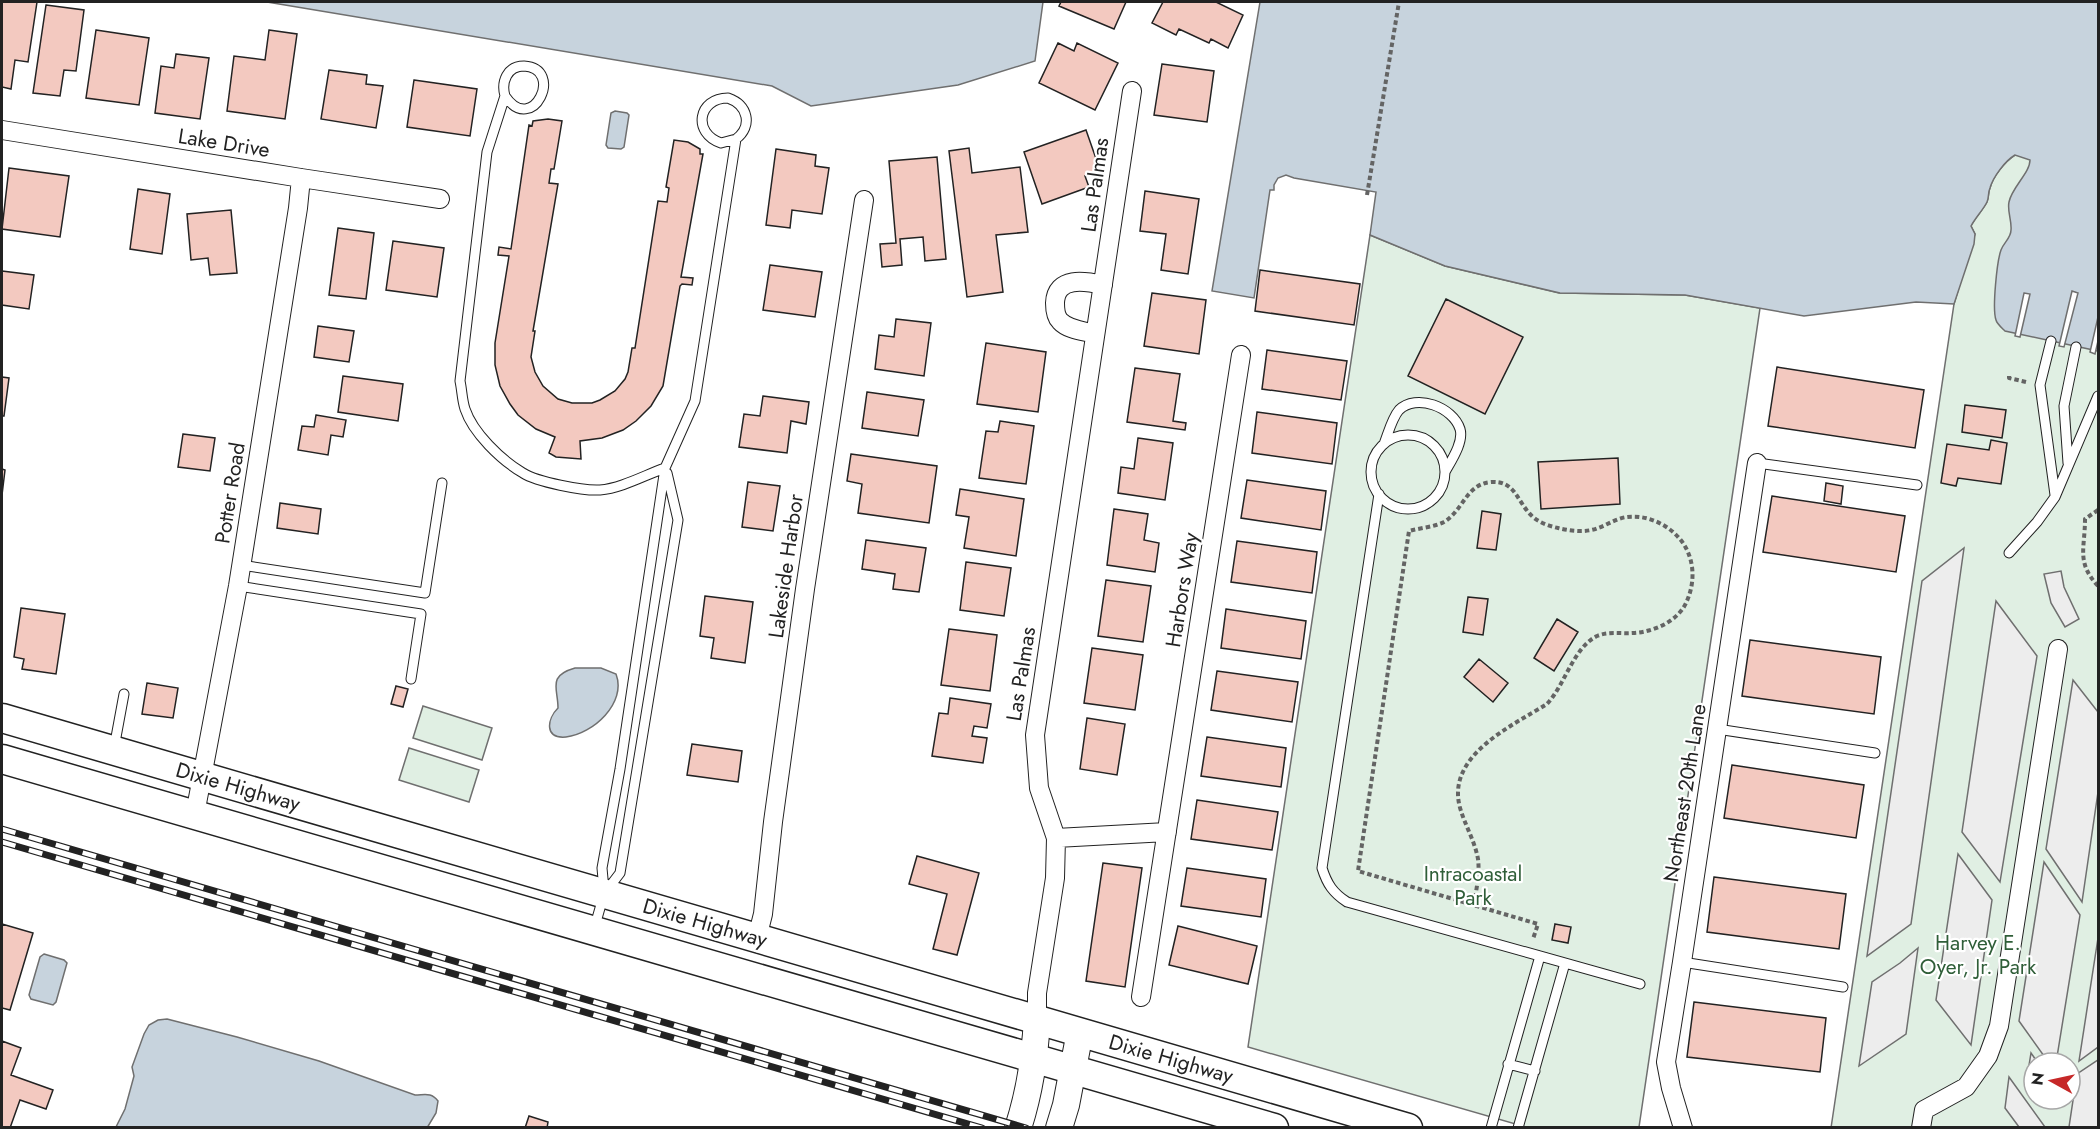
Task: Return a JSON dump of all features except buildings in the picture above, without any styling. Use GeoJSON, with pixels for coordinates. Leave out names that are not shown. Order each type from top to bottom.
{"type":"FeatureCollection","features":[{"type":"Feature","properties":{"kind":"main road","name":"Dixie Highway"},"geometry":{"type":"LineString","coordinates":[[2,718],[1408,1128]]}},
{"type":"Feature","properties":{"kind":"main road","name":"Dixie Highway"},"geometry":{"type":"LineString","coordinates":[[2,759],[1074,1068],[1274,1128]]}},
{"type":"Feature","properties":{"kind":"main road"},"geometry":{"type":"LineString","coordinates":[[1018,1128],[1029,1091],[1035,1058],[1037,1019]]}},
{"type":"Feature","properties":{"kind":"main road"},"geometry":{"type":"LineString","coordinates":[[1059,1128],[1074,1068],[1080,1032]]}},
{"type":"Feature","properties":{"kind":"street","name":"Las Palmas"},"geometry":{"type":"LineString","coordinates":[[1037,1019],[1038,993],[1056,878],[1056,838],[1039,788],[1035,735],[1132,91]]}},
{"type":"Feature","properties":{"kind":"street","name":"Lake Drive"},"geometry":{"type":"LineString","coordinates":[[2,130],[440,199]]}},
{"type":"Feature","properties":{"kind":"street","name":"Potter Road"},"geometry":{"type":"LineString","coordinates":[[195,814],[238,586],[301,178]]}},
{"type":"Feature","properties":{"kind":"street","name":"Lakeside Harbor"},"geometry":{"type":"LineString","coordinates":[[757,938],[763,914],[773,822],[805,589],[864,200]]}},
{"type":"Feature","properties":{"kind":"street"},"geometry":{"type":"LineString","coordinates":[[1095,334],[1076,330],[1059,320],[1055,311],[1055,300],[1058,291],[1065,284],[1074,281],[1104,285]]}},
{"type":"Feature","properties":{"kind":"street","name":"Harbors Way"},"geometry":{"type":"LineString","coordinates":[[1142,998],[1241,355]]}},
{"type":"Feature","properties":{"kind":"street","name":"Northeast 20th Lane"},"geometry":{"type":"LineString","coordinates":[[1683,1128],[1666,1062],[1757,463]]}},
{"type":"Feature","properties":{"kind":"street"},"geometry":{"type":"LineString","coordinates":[[1921,1128],[1924,1110],[1966,1087],[1988,1056],[1999,1026],[2058,649]]}},
{"type":"Feature","properties":{"kind":"street"},"geometry":{"type":"LineString","coordinates":[[1056,838],[1167,832]]}},
{"type":"Feature","properties":{"kind":"lane"},"geometry":{"type":"LineString","coordinates":[[504,96],[516,107],[532,106],[539,102],[543,94],[542,78],[538,72],[522,66],[508,73],[504,80],[502,88],[504,96],[487,152],[460,381],[465,410],[484,441],[524,474],[552,483],[600,490],[666,468]]}},
{"type":"Feature","properties":{"kind":"lane"},"geometry":{"type":"LineString","coordinates":[[593,931],[604,894],[602,868],[620,769],[666,468],[695,401],[736,139],[746,128],[746,112],[741,105],[728,98],[713,101],[703,113],[703,128],[714,140],[721,142],[736,139]]}},
{"type":"Feature","properties":{"kind":"lane"},"geometry":{"type":"LineString","coordinates":[[2051,341],[2040,385],[2055,497]]}},
{"type":"Feature","properties":{"kind":"lane"},"geometry":{"type":"LineString","coordinates":[[2068,464],[2064,406],[2076,346]]}},
{"type":"Feature","properties":{"kind":"lane"},"geometry":{"type":"LineString","coordinates":[[2009,553],[2037,522],[2055,497],[2098,396]]}},
{"type":"Feature","properties":{"kind":"lane"},"geometry":{"type":"LineString","coordinates":[[1384,444],[1403,435],[1424,438],[1440,452],[1444,462],[1444,482],[1433,500],[1424,506],[1403,509],[1393,506],[1379,494],[1373,483],[1372,472],[1377,452],[1384,444],[1398,411],[1410,402],[1427,403],[1452,415],[1461,430],[1458,448],[1445,472]]}},
{"type":"Feature","properties":{"kind":"lane"},"geometry":{"type":"LineString","coordinates":[[1757,463],[1917,485]]}},
{"type":"Feature","properties":{"kind":"lane"},"geometry":{"type":"LineString","coordinates":[[604,894],[621,873],[678,520],[666,468]]}},
{"type":"Feature","properties":{"kind":"lane"},"geometry":{"type":"LineString","coordinates":[[411,679],[442,483]]}},
{"type":"Feature","properties":{"kind":"lane"},"geometry":{"type":"LineString","coordinates":[[1379,494],[1322,868],[1327,882],[1335,894],[1347,902],[1640,984]]}},
{"type":"Feature","properties":{"kind":"lane"},"geometry":{"type":"LineString","coordinates":[[241,565],[425,593]]}},
{"type":"Feature","properties":{"kind":"lane"},"geometry":{"type":"LineString","coordinates":[[238,586],[422,614]]}},
{"type":"Feature","properties":{"kind":"lane"},"geometry":{"type":"LineString","coordinates":[[114,751],[124,694]]}},
{"type":"Feature","properties":{"kind":"lane"},"geometry":{"type":"LineString","coordinates":[[1717,729],[1875,753]]}},
{"type":"Feature","properties":{"kind":"lane"},"geometry":{"type":"LineString","coordinates":[[1491,1128],[1540,956]]}},
{"type":"Feature","properties":{"kind":"lane"},"geometry":{"type":"LineString","coordinates":[[1682,962],[1843,987]]}},
{"type":"Feature","properties":{"kind":"lane"},"geometry":{"type":"LineString","coordinates":[[1518,1128],[1565,963]]}},
{"type":"Feature","properties":{"kind":"lane"},"geometry":{"type":"LineString","coordinates":[[1508,1064],[1534,1071]]}},
{"type":"Feature","properties":{"kind":"path"},"geometry":{"type":"LineString","coordinates":[[1367,195],[1399,2]]}},
{"type":"Feature","properties":{"kind":"path"},"geometry":{"type":"LineString","coordinates":[[2009,376],[2008,378],[2040,385]]}},
{"type":"Feature","properties":{"kind":"path"},"geometry":{"type":"LineString","coordinates":[[1474,905],[1478,860],[1460,808],[1459,794],[1466,765],[1476,751],[1547,704],[1556,694],[1576,655],[1596,637],[1606,633],[1647,631],[1679,614],[1686,602],[1693,571],[1688,553],[1672,530],[1639,517],[1626,517],[1585,531],[1557,528],[1533,517],[1515,492],[1507,484],[1499,482],[1480,484],[1444,522],[1409,531],[1358,871],[1538,924],[1533,939]]}},
{"type":"Feature","properties":{"kind":"path"},"geometry":{"type":"LineString","coordinates":[[2098,510],[2085,519],[2082,550],[2085,568],[2098,586]]}},
{"type":"Feature","properties":{"kind":"green space","name":"Harvey E. Oyer, Jr. Park"},"geometry":{"type":"Polygon","coordinates":[[[2015,155],[2098,157],[2098,1127],[1831,1128],[1954,304],[1975,234],[1971,226],[1987,202],[1989,190],[2003,165],[2015,155]]]}},
{"type":"Feature","properties":{"kind":"green space","name":"Intracoastal Park"},"geometry":{"type":"Polygon","coordinates":[[[1370,235],[1445,266],[1559,293],[1685,295],[1760,308],[1639,1127],[1526,1127],[1248,1047],[1370,235]]]}},
{"type":"Feature","properties":{"kind":"green space"},"geometry":{"type":"Polygon","coordinates":[[[423,706],[492,728],[482,760],[413,738],[423,706]]]}},
{"type":"Feature","properties":{"kind":"green space"},"geometry":{"type":"Polygon","coordinates":[[[409,748],[479,770],[469,802],[399,780],[409,748]]]}},
{"type":"Feature","properties":{"kind":"shaded area"},"geometry":{"type":"Polygon","coordinates":[[[267,2],[1043,2],[1035,61],[958,85],[811,106],[772,86],[267,2]]]}},
{"type":"Feature","properties":{"kind":"shaded area"},"geometry":{"type":"Polygon","coordinates":[[[1260,2],[2098,2],[2098,351],[2005,331],[1997,321],[1995,296],[1998,264],[2001,250],[2011,230],[2009,202],[2030,160],[2015,155],[1997,174],[1989,190],[1987,202],[1971,226],[1975,234],[1974,244],[1954,304],[1916,302],[1804,316],[1685,295],[1560,293],[1445,266],[1370,235],[1376,192],[1286,175],[1278,178],[1274,190],[1270,190],[1254,298],[1212,291],[1260,2]]]}},
{"type":"Feature","properties":{"kind":"shaded area"},"geometry":{"type":"Polygon","coordinates":[[[615,111],[629,115],[624,147],[621,149],[608,148],[606,145],[611,113],[615,111]]]}},
{"type":"Feature","properties":{"kind":"shaded area"},"geometry":{"type":"Polygon","coordinates":[[[1964,548],[1911,924],[1867,956],[1922,581],[1964,548]]]}},
{"type":"Feature","properties":{"kind":"shaded area"},"geometry":{"type":"Polygon","coordinates":[[[2061,571],[2064,587],[2079,619],[2065,627],[2051,603],[2044,574],[2061,571]]]}},
{"type":"Feature","properties":{"kind":"shaded area"},"geometry":{"type":"Polygon","coordinates":[[[1996,601],[2037,656],[2000,882],[1962,832],[1996,601]]]}},
{"type":"Feature","properties":{"kind":"shaded area"},"geometry":{"type":"Polygon","coordinates":[[[575,668],[601,668],[616,674],[617,696],[612,706],[597,723],[576,735],[559,737],[551,732],[550,727],[554,712],[558,708],[557,679],[566,671],[575,668]]]}},
{"type":"Feature","properties":{"kind":"shaded area"},"geometry":{"type":"Polygon","coordinates":[[[2073,680],[2098,712],[2098,792],[2082,902],[2046,849],[2073,680]]]}},
{"type":"Feature","properties":{"kind":"shaded area"},"geometry":{"type":"Polygon","coordinates":[[[1958,854],[1992,900],[1971,1045],[1936,1000],[1958,854]]]}},
{"type":"Feature","properties":{"kind":"shaded area"},"geometry":{"type":"Polygon","coordinates":[[[2044,862],[2080,915],[2058,1051],[2040,1051],[2019,1021],[2044,862]]]}},
{"type":"Feature","properties":{"kind":"shaded area"},"geometry":{"type":"Polygon","coordinates":[[[2098,938],[2098,1047],[2082,1059],[2081,1051],[2098,938]]]}},
{"type":"Feature","properties":{"kind":"shaded area"},"geometry":{"type":"Polygon","coordinates":[[[1918,948],[1906,1034],[1859,1066],[1872,982],[1918,948]]]}},
{"type":"Feature","properties":{"kind":"shaded area"},"geometry":{"type":"Polygon","coordinates":[[[44,954],[67,963],[56,1002],[53,1005],[31,999],[29,995],[40,957],[44,954]]]}},
{"type":"Feature","properties":{"kind":"shaded area"},"geometry":{"type":"Polygon","coordinates":[[[167,1019],[319,1061],[415,1095],[430,1095],[438,1101],[436,1113],[427,1128],[116,1127],[125,1109],[134,1076],[132,1067],[144,1034],[149,1025],[158,1020],[167,1019]]]}},
{"type":"Feature","properties":{"kind":"shaded area"},"geometry":{"type":"Polygon","coordinates":[[[2098,1060],[2098,1127],[2069,1127],[2071,1111],[2082,1111],[2082,1071],[2098,1060]]]}},
{"type":"Feature","properties":{"kind":"shaded area"},"geometry":{"type":"Polygon","coordinates":[[[2009,1077],[2022,1095],[2022,1111],[2033,1111],[2045,1127],[2019,1127],[2005,1108],[2009,1077]]]}},
{"type":"Feature","properties":{"kind":"pier"},"geometry":{"type":"Polygon","coordinates":[[[2072,291],[2078,293],[2064,347],[2059,346],[2072,291]]]}},
{"type":"Feature","properties":{"kind":"pier"},"geometry":{"type":"Polygon","coordinates":[[[2024,293],[2030,294],[2020,337],[2015,336],[2024,293]]]}},
{"type":"Feature","properties":{"kind":"pier"},"geometry":{"type":"Polygon","coordinates":[[[2098,317],[2098,341],[2095,354],[2090,352],[2098,317]]]}},
{"type":"Feature","properties":{"kind":"railway"},"geometry":{"type":"LineString","coordinates":[[2,829],[1026,1128]]}},
{"type":"Feature","properties":{"kind":"railway"},"geometry":{"type":"LineString","coordinates":[[2,842],[982,1128]]}}]}
